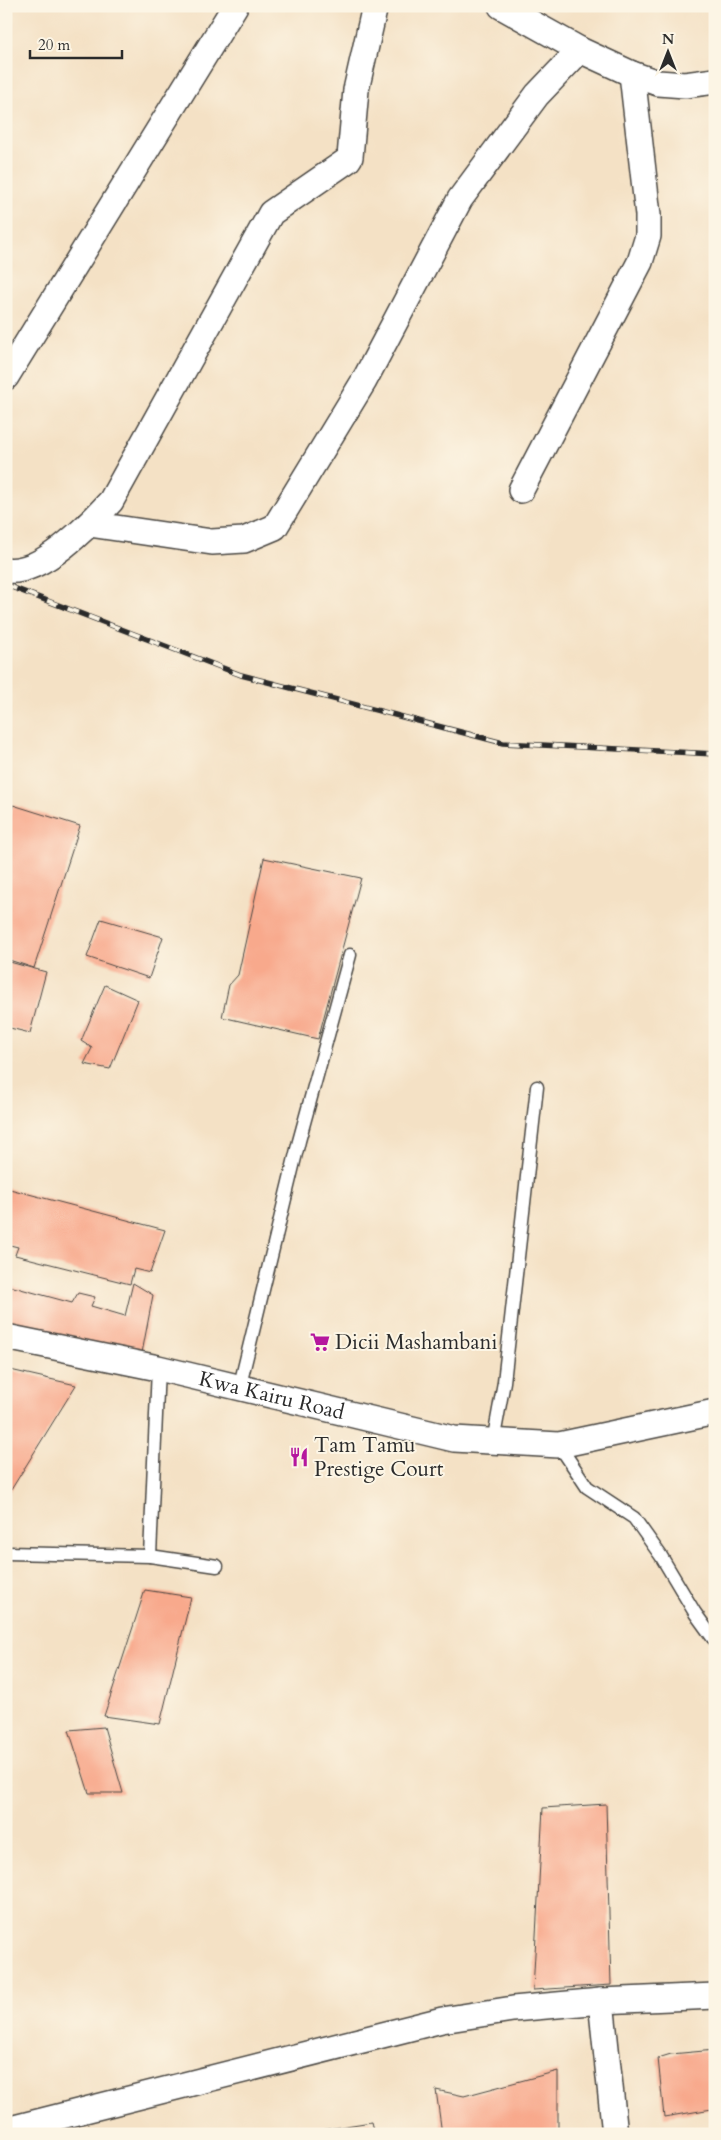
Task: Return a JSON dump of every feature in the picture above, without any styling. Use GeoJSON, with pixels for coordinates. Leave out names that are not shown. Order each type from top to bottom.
{"type":"FeatureCollection","features":[{"type":"Feature","properties":{"kind":"street"},"geometry":{"type":"LineString","coordinates":[[6,377],[235,6]]}},
{"type":"Feature","properties":{"kind":"street"},"geometry":{"type":"LineString","coordinates":[[6,570],[35,564],[57,551],[89,524],[111,501],[272,213],[350,157],[356,90],[375,6]]}},
{"type":"Feature","properties":{"kind":"street"},"geometry":{"type":"LineString","coordinates":[[500,6],[580,50],[632,74],[658,83],[685,85],[715,81]]}},
{"type":"Feature","properties":{"kind":"street"},"geometry":{"type":"LineString","coordinates":[[89,524],[212,542],[244,540],[275,527],[364,380],[460,199],[537,95],[580,50]]}},
{"type":"Feature","properties":{"kind":"street"},"geometry":{"type":"LineString","coordinates":[[521,490],[640,262],[648,236],[648,215],[632,74]]}},
{"type":"Feature","properties":{"kind":"street","name":"Kwa Kairu Road"},"geometry":{"type":"LineString","coordinates":[[6,1337],[158,1368],[454,1440],[559,1445],[715,1412]]}},
{"type":"Feature","properties":{"kind":"street"},"geometry":{"type":"LineString","coordinates":[[6,2130],[442,2020],[513,2009],[601,2000],[715,1996]]}},
{"type":"Feature","properties":{"kind":"street"},"geometry":{"type":"LineString","coordinates":[[601,2000],[615,2134]]}},
{"type":"Feature","properties":{"kind":"lane"},"geometry":{"type":"LineString","coordinates":[[239,1389],[299,1141],[350,955]]}},
{"type":"Feature","properties":{"kind":"lane"},"geometry":{"type":"LineString","coordinates":[[492,1442],[504,1382],[537,1087]]}},
{"type":"Feature","properties":{"kind":"lane"},"geometry":{"type":"LineString","coordinates":[[150,1556],[158,1368]]}},
{"type":"Feature","properties":{"kind":"lane"},"geometry":{"type":"LineString","coordinates":[[559,1445],[587,1487],[634,1518],[661,1556],[695,1613],[713,1638]]}},
{"type":"Feature","properties":{"kind":"lane"},"geometry":{"type":"LineString","coordinates":[[6,1553],[150,1556],[217,1566]]}},
{"type":"Feature","properties":{"kind":"building"},"geometry":{"type":"Polygon","coordinates":[[[13,805],[80,826],[34,968],[6,959],[6,826],[13,805]]]}},
{"type":"Feature","properties":{"kind":"building"},"geometry":{"type":"Polygon","coordinates":[[[264,858],[361,878],[318,1039],[222,1017],[229,985],[238,975],[264,858]]]}},
{"type":"Feature","properties":{"kind":"building"},"geometry":{"type":"Polygon","coordinates":[[[101,919],[163,937],[149,978],[87,957],[101,919]]]}},
{"type":"Feature","properties":{"kind":"building"},"geometry":{"type":"Polygon","coordinates":[[[6,961],[46,972],[30,1033],[6,1027],[6,961]]]}},
{"type":"Feature","properties":{"kind":"building"},"geometry":{"type":"Polygon","coordinates":[[[105,985],[138,1000],[110,1069],[84,1064],[92,1048],[81,1041],[105,985]]]}},
{"type":"Feature","properties":{"kind":"building"},"geometry":{"type":"Polygon","coordinates":[[[6,1188],[165,1230],[150,1273],[134,1269],[130,1284],[15,1255],[18,1247],[6,1244],[6,1188]]]}},
{"type":"Feature","properties":{"kind":"building"},"geometry":{"type":"Polygon","coordinates":[[[133,1283],[153,1295],[142,1353],[6,1330],[6,1285],[72,1303],[78,1293],[95,1297],[91,1306],[125,1316],[133,1283]]]}},
{"type":"Feature","properties":{"kind":"building"},"geometry":{"type":"Polygon","coordinates":[[[6,1369],[76,1385],[6,1498],[6,1369]]]}},
{"type":"Feature","properties":{"kind":"building"},"geometry":{"type":"Polygon","coordinates":[[[145,1590],[191,1597],[160,1724],[104,1716],[145,1590]]]}},
{"type":"Feature","properties":{"kind":"building"},"geometry":{"type":"Polygon","coordinates":[[[104,1727],[123,1793],[89,1793],[69,1730],[104,1727]]]}},
{"type":"Feature","properties":{"kind":"building"},"geometry":{"type":"Polygon","coordinates":[[[606,1804],[611,1985],[533,1990],[543,1808],[606,1804]]]}},
{"type":"Feature","properties":{"kind":"building"},"geometry":{"type":"Polygon","coordinates":[[[715,2050],[715,2113],[712,2109],[664,2117],[658,2058],[671,2054],[715,2050]]]}},
{"type":"Feature","properties":{"kind":"building"},"geometry":{"type":"Polygon","coordinates":[[[558,2071],[558,2134],[442,2134],[436,2090],[464,2096],[558,2071]]]}},
{"type":"Feature","properties":{"kind":"building"},"geometry":{"type":"Polygon","coordinates":[[[371,2122],[374,2134],[302,2134],[302,2133],[371,2122]]]}},
{"type":"Feature","properties":{"kind":"railway"},"geometry":{"type":"LineString","coordinates":[[6,585],[241,675],[503,743],[715,754]]}},
{"type":"Feature","properties":{"kind":"place","name":"Dicii Mashambani"},"geometry":{"type":"Point","coordinates":[320,1342]}},
{"type":"Feature","properties":{"kind":"place","name":"Tam Tamu Prestige Court"},"geometry":{"type":"Point","coordinates":[299,1457]}}]}
